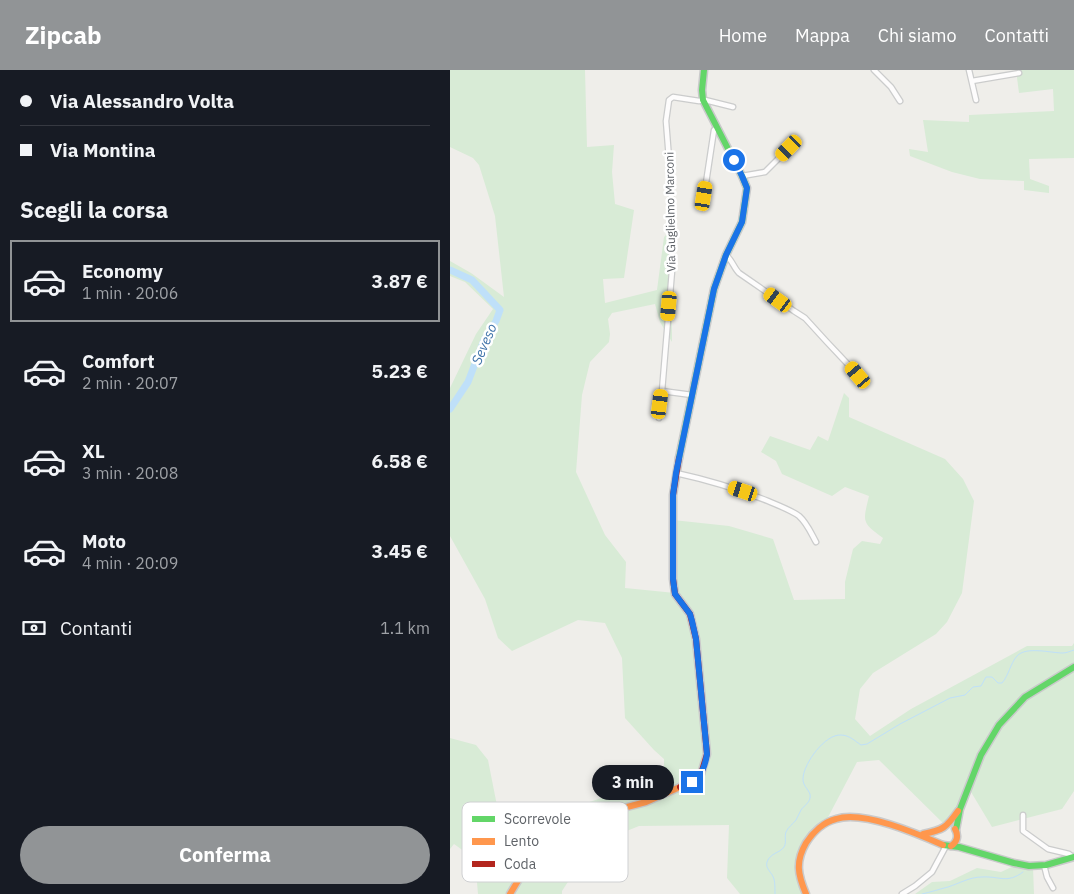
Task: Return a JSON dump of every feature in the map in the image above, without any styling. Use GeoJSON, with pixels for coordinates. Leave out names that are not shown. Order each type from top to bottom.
{"type":"FeatureCollection","features":[{"type":"Feature","properties":{"kind":"street"},"geometry":{"type":"LineString","coordinates":[[628,808],[654,799],[692,782],[704,767],[707,754],[696,639],[690,614],[675,594],[673,579],[673,495],[714,289],[726,255],[742,222],[747,188],[702,100],[704,70]]}},
{"type":"Feature","properties":{"kind":"street"},"geometry":{"type":"LineString","coordinates":[[874,70],[891,87],[900,101]]}},
{"type":"Feature","properties":{"kind":"street"},"geometry":{"type":"LineString","coordinates":[[970,70],[976,100]]}},
{"type":"Feature","properties":{"kind":"street"},"geometry":{"type":"LineString","coordinates":[[972,81],[1019,73]]}},
{"type":"Feature","properties":{"kind":"street","name":"Via Guglielmo Marconi"},"geometry":{"type":"LineString","coordinates":[[659,418],[672,271],[666,121],[671,97],[702,100]]}},
{"type":"Feature","properties":{"kind":"street"},"geometry":{"type":"LineString","coordinates":[[702,100],[733,107]]}},
{"type":"Feature","properties":{"kind":"street"},"geometry":{"type":"LineString","coordinates":[[704,196],[714,130],[716,128]]}},
{"type":"Feature","properties":{"kind":"street"},"geometry":{"type":"LineString","coordinates":[[742,176],[765,172],[789,148]]}},
{"type":"Feature","properties":{"kind":"street"},"geometry":{"type":"LineString","coordinates":[[726,255],[739,273],[805,318],[858,375]]}},
{"type":"Feature","properties":{"kind":"street"},"geometry":{"type":"LineString","coordinates":[[662,390],[692,395]]}},
{"type":"Feature","properties":{"kind":"street"},"geometry":{"type":"LineString","coordinates":[[676,473],[719,483],[777,505],[799,516],[816,542]]}},
{"type":"Feature","properties":{"kind":"street"},"geometry":{"type":"LineString","coordinates":[[968,850],[958,838],[956,830],[960,809],[981,756],[999,725],[1025,697],[1074,667]]}},
{"type":"Feature","properties":{"kind":"street"},"geometry":{"type":"LineString","coordinates":[[946,845],[940,840],[939,835],[960,809]]}},
{"type":"Feature","properties":{"kind":"street"},"geometry":{"type":"LineString","coordinates":[[1023,815],[1023,831],[1048,850],[1069,854],[1074,857]]}},
{"type":"Feature","properties":{"kind":"street"},"geometry":{"type":"LineString","coordinates":[[806,894],[799,877],[799,860],[804,845],[814,832],[825,823],[840,818],[856,816],[922,835],[946,845],[1033,867],[1074,857]]}},
{"type":"Feature","properties":{"kind":"street"},"geometry":{"type":"LineString","coordinates":[[922,835],[944,829],[953,828],[956,830]]}},
{"type":"Feature","properties":{"kind":"street"},"geometry":{"type":"LineString","coordinates":[[946,845],[956,843],[958,838]]}},
{"type":"Feature","properties":{"kind":"street"},"geometry":{"type":"LineString","coordinates":[[902,894],[916,886],[932,872],[946,845]]}},
{"type":"Feature","properties":{"kind":"street"},"geometry":{"type":"LineString","coordinates":[[1044,865],[1047,877],[1053,888]]}},
{"type":"Feature","properties":{"kind":"street"},"geometry":{"type":"LineString","coordinates":[[510,894],[517,882]]}},
{"type":"Feature","properties":{"kind":"green space"},"geometry":{"type":"Polygon","coordinates":[[[450,70],[585,70],[587,147],[614,145],[612,172],[615,204],[634,210],[624,278],[603,279],[605,303],[657,290],[664,237],[671,230],[672,342],[660,322],[655,304],[612,313],[608,319],[609,342],[590,362],[582,395],[576,472],[605,535],[626,562],[625,588],[675,593],[673,520],[729,526],[773,539],[794,600],[845,599],[845,582],[853,549],[862,541],[880,544],[883,538],[867,525],[865,516],[869,496],[845,487],[832,496],[782,474],[776,461],[761,452],[770,436],[810,450],[818,436],[828,441],[844,393],[849,398],[849,417],[945,459],[963,479],[974,501],[962,593],[947,622],[936,634],[873,673],[860,689],[855,719],[870,736],[911,709],[1027,646],[1072,646],[1074,643],[1074,791],[1062,809],[992,827],[968,787],[947,827],[879,760],[857,762],[825,823],[804,845],[799,877],[806,894],[740,894],[727,878],[729,825],[639,826],[628,830],[628,802],[589,802],[629,789],[664,769],[664,759],[625,718],[622,658],[605,623],[578,620],[512,651],[498,638],[485,599],[450,536],[450,388],[476,334],[493,309],[465,282],[450,276],[450,261],[471,273],[504,297],[495,216],[479,165],[473,158],[450,147],[450,70]]]}},
{"type":"Feature","properties":{"kind":"green space"},"geometry":{"type":"Polygon","coordinates":[[[1016,70],[1074,70],[1074,158],[1029,159],[1030,179],[1049,186],[1049,193],[1024,190],[1024,181],[980,179],[952,172],[910,156],[909,149],[928,152],[923,120],[969,122],[969,115],[1054,111],[1053,89],[1019,93],[1016,70]]]}},
{"type":"Feature","properties":{"kind":"green space"},"geometry":{"type":"Polygon","coordinates":[[[450,738],[476,745],[488,760],[496,802],[462,802],[462,850],[454,844],[450,849],[450,738]]]}},
{"type":"Feature","properties":{"kind":"green space"},"geometry":{"type":"Polygon","coordinates":[[[1018,864],[1033,867],[1034,894],[915,894],[932,882],[950,881],[977,868],[1001,872],[1018,864]]]}},
{"type":"Feature","properties":{"kind":"green space"},"geometry":{"type":"Polygon","coordinates":[[[477,882],[568,882],[562,894],[478,894],[477,882]]]}},
{"type":"Feature","properties":{"kind":"waterway","name":"Seveso"},"geometry":{"type":"LineString","coordinates":[[450,270],[472,280],[500,310],[496,321],[484,340],[468,382],[450,409]]}},
{"type":"Feature","properties":{"kind":"waterway"},"geometry":{"type":"LineString","coordinates":[[775,894],[774,879],[767,867],[768,859],[784,847],[787,830],[808,803],[810,793],[803,781],[804,772],[816,750],[828,739],[844,735],[861,745],[867,744],[950,698],[965,695],[973,687],[981,686],[986,677],[992,677],[998,683],[1002,683],[1015,659],[1021,653],[1026,651],[1063,653],[1074,650]]}},
{"type":"Feature","properties":{"kind":"waterway"},"geometry":{"type":"LineString","coordinates":[[922,894],[973,878],[1008,879],[1023,872]]}},
{"type":"Feature","properties":{"kind":"traffic: fast"},"geometry":{"type":"LineString","coordinates":[[679,458],[714,289],[726,255],[742,222],[747,188],[703,100],[704,70]]}},
{"type":"Feature","properties":{"kind":"traffic: fast"},"geometry":{"type":"LineString","coordinates":[[956,830],[960,809],[981,755],[999,725],[1025,697],[1074,667]]}},
{"type":"Feature","properties":{"kind":"traffic: fast"},"geometry":{"type":"LineString","coordinates":[[943,845],[959,847],[1029,866],[1046,865],[1074,857]]}},
{"type":"Feature","properties":{"kind":"traffic: slow"},"geometry":{"type":"LineString","coordinates":[[628,807],[646,802],[680,787]]}},
{"type":"Feature","properties":{"kind":"traffic: slow"},"geometry":{"type":"LineString","coordinates":[[923,834],[944,827],[958,811]]}},
{"type":"Feature","properties":{"kind":"traffic: slow"},"geometry":{"type":"LineString","coordinates":[[806,894],[800,875],[800,856],[812,835],[832,820],[847,817],[875,820],[943,845]]}},
{"type":"Feature","properties":{"kind":"traffic: slow"},"geometry":{"type":"LineString","coordinates":[[951,846],[957,839],[955,829]]}},
{"type":"Feature","properties":{"kind":"traffic: slow"},"geometry":{"type":"LineString","coordinates":[[510,894],[517,882]]}},
{"type":"Feature","properties":{"kind":"traffic: jam"},"geometry":{"type":"LineString","coordinates":[[679,458],[673,495],[673,579],[675,594],[690,614],[696,639],[707,754],[701,774],[692,782],[680,787]]}},
{"type":"Feature","properties":{"kind":"route"},"geometry":{"type":"LineString","coordinates":[[692,782],[701,774],[707,754],[696,639],[690,614],[675,594],[673,579],[673,495],[714,289],[726,255],[742,222],[747,188],[734,160]]}}]}
